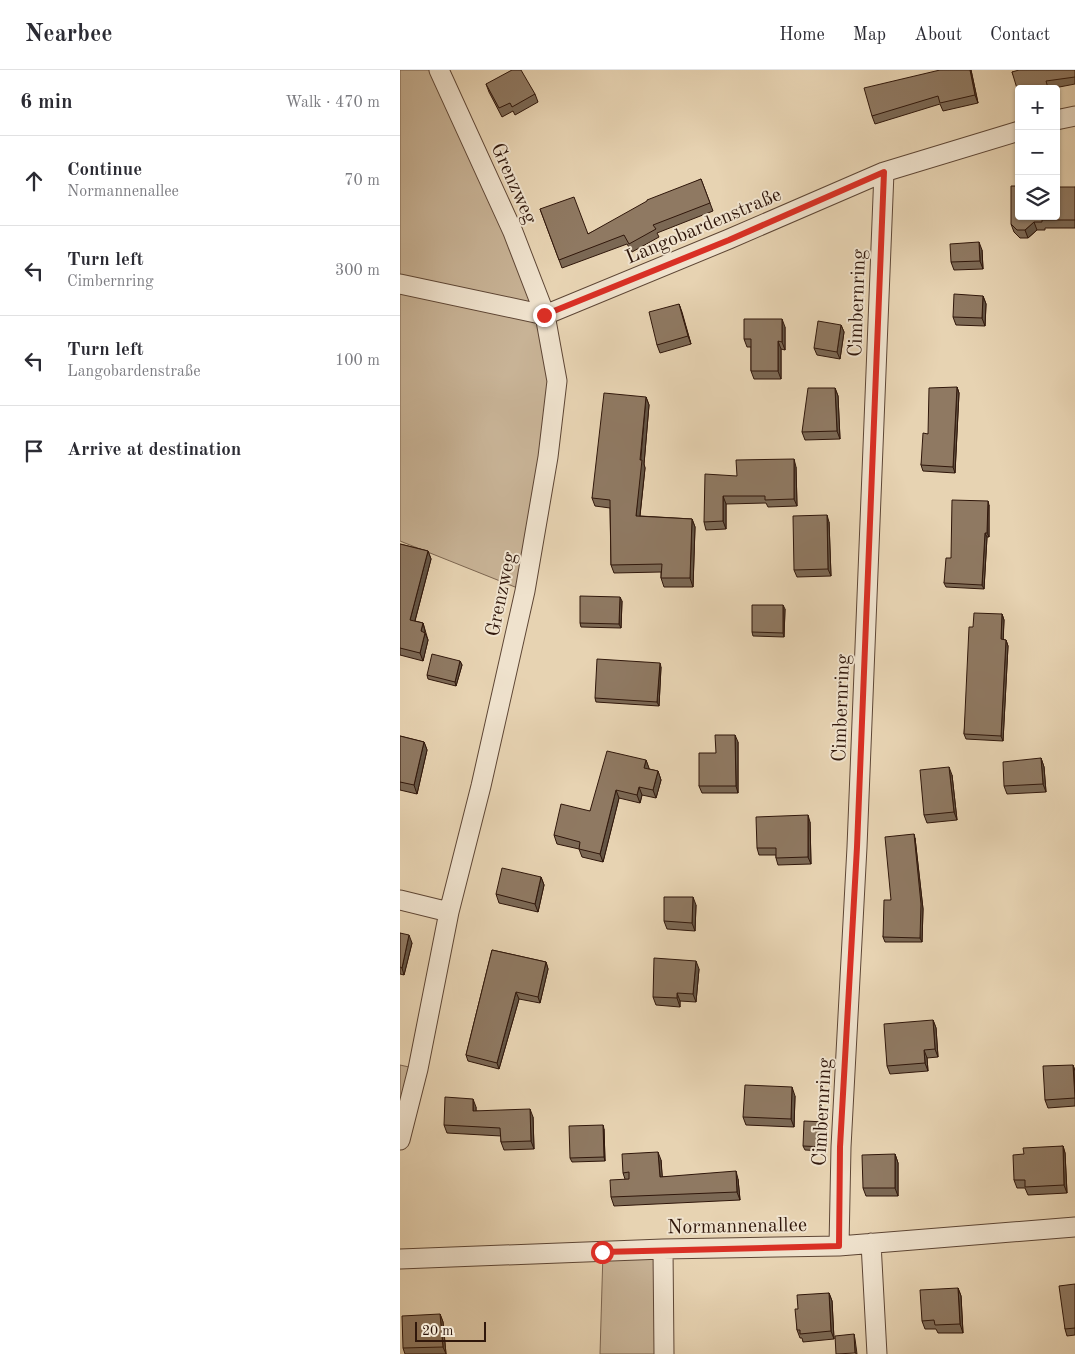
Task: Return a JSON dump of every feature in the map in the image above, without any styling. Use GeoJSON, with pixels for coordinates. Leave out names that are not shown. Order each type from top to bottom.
{"type":"FeatureCollection","features":[{"type":"Feature","properties":{"kind":"street","name":"Grenzweg"},"geometry":{"type":"LineString","coordinates":[[400,1140],[418,1069],[449,912],[481,786],[525,591],[548,457],[557,381],[544,315],[513,232],[439,70]]}},
{"type":"Feature","properties":{"kind":"street"},"geometry":{"type":"LineString","coordinates":[[1060,119],[1075,116]]}},
{"type":"Feature","properties":{"kind":"street","name":"Langobardenstraße"},"geometry":{"type":"LineString","coordinates":[[544,315],[729,240],[884,172],[1015,132]]}},
{"type":"Feature","properties":{"kind":"street","name":"Cimbernring"},"geometry":{"type":"LineString","coordinates":[[839,1246],[840,1147],[857,847],[884,172]]}},
{"type":"Feature","properties":{"kind":"street"},"geometry":{"type":"LineString","coordinates":[[400,284],[544,315]]}},
{"type":"Feature","properties":{"kind":"street"},"geometry":{"type":"LineString","coordinates":[[400,900],[449,912]]}},
{"type":"Feature","properties":{"kind":"street","name":"Normannenallee"},"geometry":{"type":"LineString","coordinates":[[400,1259],[663,1249],[839,1246],[1075,1227]]}},
{"type":"Feature","properties":{"kind":"street"},"geometry":{"type":"LineString","coordinates":[[871,1243],[877,1354]]}},
{"type":"Feature","properties":{"kind":"street"},"geometry":{"type":"LineString","coordinates":[[663,1249],[664,1354]]}},
{"type":"Feature","properties":{"kind":"shaded area"},"geometry":{"type":"Polygon","coordinates":[[[400,70],[439,70],[513,231],[557,381],[525,591],[400,541],[400,70]]]}},
{"type":"Feature","properties":{"kind":"shaded area"},"geometry":{"type":"Polygon","coordinates":[[[400,1065],[418,1069],[400,1140],[400,1065]]]}},
{"type":"Feature","properties":{"kind":"shaded area"},"geometry":{"type":"Polygon","coordinates":[[[663,1249],[664,1354],[600,1354],[603,1252],[663,1249]]]}},
{"type":"Feature","properties":{"kind":"building"},"geometry":{"type":"Polygon","coordinates":[[[512,70],[521,70],[535,94],[512,107],[510,103],[499,108],[486,84],[512,70]]]}},
{"type":"Feature","properties":{"kind":"building"},"geometry":{"type":"Polygon","coordinates":[[[940,70],[970,70],[975,95],[940,103],[938,96],[872,116],[864,88],[940,70]]]}},
{"type":"Feature","properties":{"kind":"building"},"geometry":{"type":"Polygon","coordinates":[[[1019,70],[1075,70],[1075,77],[1046,81],[1047,85],[1016,85],[1012,72],[1019,70]]]}},
{"type":"Feature","properties":{"kind":"building"},"geometry":{"type":"Polygon","coordinates":[[[701,179],[710,203],[653,225],[656,229],[629,244],[624,235],[559,260],[540,209],[574,197],[588,234],[647,200],[701,179]]]}},
{"type":"Feature","properties":{"kind":"building"},"geometry":{"type":"Polygon","coordinates":[[[1011,186],[1015,186],[1015,220],[1042,220],[1042,222],[1034,222],[1025,230],[1017,230],[1011,224],[1011,186]]]}},
{"type":"Feature","properties":{"kind":"building"},"geometry":{"type":"Polygon","coordinates":[[[1060,187],[1075,187],[1075,220],[1060,220],[1060,187]]]}},
{"type":"Feature","properties":{"kind":"building"},"geometry":{"type":"Polygon","coordinates":[[[979,242],[980,261],[951,262],[950,244],[979,242]]]}},
{"type":"Feature","properties":{"kind":"building"},"geometry":{"type":"Polygon","coordinates":[[[954,294],[983,296],[982,318],[953,317],[954,294]]]}},
{"type":"Feature","properties":{"kind":"building"},"geometry":{"type":"Polygon","coordinates":[[[679,304],[688,336],[657,345],[649,312],[679,304]]]}},
{"type":"Feature","properties":{"kind":"building"},"geometry":{"type":"Polygon","coordinates":[[[744,319],[782,319],[782,342],[778,341],[778,371],[751,371],[751,339],[744,339],[744,319]]]}},
{"type":"Feature","properties":{"kind":"building"},"geometry":{"type":"Polygon","coordinates":[[[818,321],[841,325],[837,352],[814,348],[818,321]]]}},
{"type":"Feature","properties":{"kind":"building"},"geometry":{"type":"Polygon","coordinates":[[[957,387],[953,467],[921,465],[923,433],[928,434],[929,388],[957,387]]]}},
{"type":"Feature","properties":{"kind":"building"},"geometry":{"type":"Polygon","coordinates":[[[808,388],[835,388],[837,431],[802,432],[808,388]]]}},
{"type":"Feature","properties":{"kind":"building"},"geometry":{"type":"Polygon","coordinates":[[[604,393],[646,397],[636,516],[692,519],[690,578],[661,578],[662,564],[611,565],[610,500],[592,498],[604,393]]]}},
{"type":"Feature","properties":{"kind":"building"},"geometry":{"type":"Polygon","coordinates":[[[794,459],[794,499],[765,500],[765,496],[723,496],[723,521],[704,522],[705,474],[737,476],[736,460],[794,459]]]}},
{"type":"Feature","properties":{"kind":"building"},"geometry":{"type":"Polygon","coordinates":[[[952,500],[988,501],[982,585],[944,583],[946,558],[951,558],[952,500]]]}},
{"type":"Feature","properties":{"kind":"building"},"geometry":{"type":"Polygon","coordinates":[[[827,515],[828,569],[794,570],[793,516],[827,515]]]}},
{"type":"Feature","properties":{"kind":"building"},"geometry":{"type":"Polygon","coordinates":[[[400,544],[428,551],[410,620],[423,623],[421,631],[425,633],[420,653],[400,648],[400,544]]]}},
{"type":"Feature","properties":{"kind":"building"},"geometry":{"type":"Polygon","coordinates":[[[580,596],[620,597],[619,624],[580,623],[580,596]]]}},
{"type":"Feature","properties":{"kind":"building"},"geometry":{"type":"Polygon","coordinates":[[[752,605],[783,605],[783,633],[752,632],[752,605]]]}},
{"type":"Feature","properties":{"kind":"building"},"geometry":{"type":"Polygon","coordinates":[[[974,613],[1002,614],[1001,639],[1006,640],[1001,736],[964,734],[969,627],[973,627],[974,613]]]}},
{"type":"Feature","properties":{"kind":"building"},"geometry":{"type":"Polygon","coordinates":[[[432,654],[460,661],[455,682],[427,675],[432,654]]]}},
{"type":"Feature","properties":{"kind":"building"},"geometry":{"type":"Polygon","coordinates":[[[597,659],[660,663],[657,702],[595,698],[597,659]]]}},
{"type":"Feature","properties":{"kind":"building"},"geometry":{"type":"Polygon","coordinates":[[[715,735],[735,735],[736,786],[699,786],[699,753],[716,753],[715,735]]]}},
{"type":"Feature","properties":{"kind":"building"},"geometry":{"type":"Polygon","coordinates":[[[400,736],[424,742],[414,785],[400,782],[400,736]]]}},
{"type":"Feature","properties":{"kind":"building"},"geometry":{"type":"Polygon","coordinates":[[[607,751],[646,760],[644,768],[658,771],[653,790],[639,787],[637,795],[616,790],[600,854],[579,849],[580,842],[554,835],[561,804],[590,811],[607,751]]]}},
{"type":"Feature","properties":{"kind":"building"},"geometry":{"type":"Polygon","coordinates":[[[1041,758],[1043,784],[1004,786],[1003,762],[1041,758]]]}},
{"type":"Feature","properties":{"kind":"building"},"geometry":{"type":"Polygon","coordinates":[[[949,767],[954,812],[924,815],[920,770],[949,767]]]}},
{"type":"Feature","properties":{"kind":"building"},"geometry":{"type":"Polygon","coordinates":[[[808,815],[808,857],[776,858],[776,848],[757,848],[756,817],[808,815]]]}},
{"type":"Feature","properties":{"kind":"building"},"geometry":{"type":"Polygon","coordinates":[[[914,834],[921,904],[920,938],[883,937],[884,900],[891,900],[885,837],[914,834]]]}},
{"type":"Feature","properties":{"kind":"building"},"geometry":{"type":"Polygon","coordinates":[[[502,868],[541,877],[535,904],[496,894],[502,868]]]}},
{"type":"Feature","properties":{"kind":"building"},"geometry":{"type":"Polygon","coordinates":[[[664,897],[693,897],[692,923],[664,921],[664,897]]]}},
{"type":"Feature","properties":{"kind":"building"},"geometry":{"type":"Polygon","coordinates":[[[400,933],[409,935],[402,968],[400,967],[400,933]]]}},
{"type":"Feature","properties":{"kind":"building"},"geometry":{"type":"Polygon","coordinates":[[[492,950],[546,962],[538,997],[516,992],[497,1063],[466,1055],[492,950]]]}},
{"type":"Feature","properties":{"kind":"building"},"geometry":{"type":"Polygon","coordinates":[[[654,958],[696,961],[693,994],[677,993],[677,998],[653,997],[654,958]]]}},
{"type":"Feature","properties":{"kind":"building"},"geometry":{"type":"Polygon","coordinates":[[[933,1020],[935,1049],[924,1050],[925,1063],[887,1066],[884,1024],[933,1020]]]}},
{"type":"Feature","properties":{"kind":"building"},"geometry":{"type":"Polygon","coordinates":[[[1073,1065],[1075,1098],[1045,1100],[1043,1066],[1073,1065]]]}},
{"type":"Feature","properties":{"kind":"building"},"geometry":{"type":"Polygon","coordinates":[[[745,1085],[792,1087],[791,1119],[743,1117],[745,1085]]]}},
{"type":"Feature","properties":{"kind":"building"},"geometry":{"type":"Polygon","coordinates":[[[445,1097],[473,1099],[473,1111],[530,1109],[531,1141],[501,1142],[500,1128],[444,1125],[445,1097]]]}},
{"type":"Feature","properties":{"kind":"building"},"geometry":{"type":"Polygon","coordinates":[[[804,1121],[826,1122],[825,1147],[803,1146],[804,1121]]]}},
{"type":"Feature","properties":{"kind":"building"},"geometry":{"type":"Polygon","coordinates":[[[603,1125],[604,1157],[570,1158],[569,1126],[603,1125]]]}},
{"type":"Feature","properties":{"kind":"building"},"geometry":{"type":"Polygon","coordinates":[[[1063,1146],[1064,1185],[1025,1187],[1025,1180],[1014,1180],[1013,1155],[1024,1154],[1023,1148],[1063,1146]]]}},
{"type":"Feature","properties":{"kind":"building"},"geometry":{"type":"Polygon","coordinates":[[[658,1152],[660,1177],[736,1171],[737,1192],[611,1197],[610,1180],[629,1179],[629,1172],[623,1173],[622,1154],[658,1152]]]}},
{"type":"Feature","properties":{"kind":"building"},"geometry":{"type":"Polygon","coordinates":[[[895,1154],[895,1188],[863,1188],[862,1155],[895,1154]]]}},
{"type":"Feature","properties":{"kind":"building"},"geometry":{"type":"Polygon","coordinates":[[[1075,1284],[1075,1328],[1065,1329],[1059,1286],[1075,1284]]]}},
{"type":"Feature","properties":{"kind":"building"},"geometry":{"type":"Polygon","coordinates":[[[958,1288],[960,1324],[935,1325],[934,1320],[922,1321],[920,1290],[958,1288]]]}},
{"type":"Feature","properties":{"kind":"building"},"geometry":{"type":"Polygon","coordinates":[[[829,1293],[831,1331],[800,1334],[800,1330],[797,1330],[795,1309],[798,1309],[797,1295],[829,1293]]]}},
{"type":"Feature","properties":{"kind":"building"},"geometry":{"type":"Polygon","coordinates":[[[440,1314],[443,1347],[403,1348],[402,1316],[440,1314]]]}},
{"type":"Feature","properties":{"kind":"building"},"geometry":{"type":"Polygon","coordinates":[[[854,1334],[855,1353],[836,1354],[835,1336],[854,1334]]]}},
{"type":"Feature","properties":{"kind":"route"},"geometry":{"type":"LineString","coordinates":[[544,315],[729,240],[884,172],[857,847],[840,1147],[839,1246],[602,1252]]}}]}
